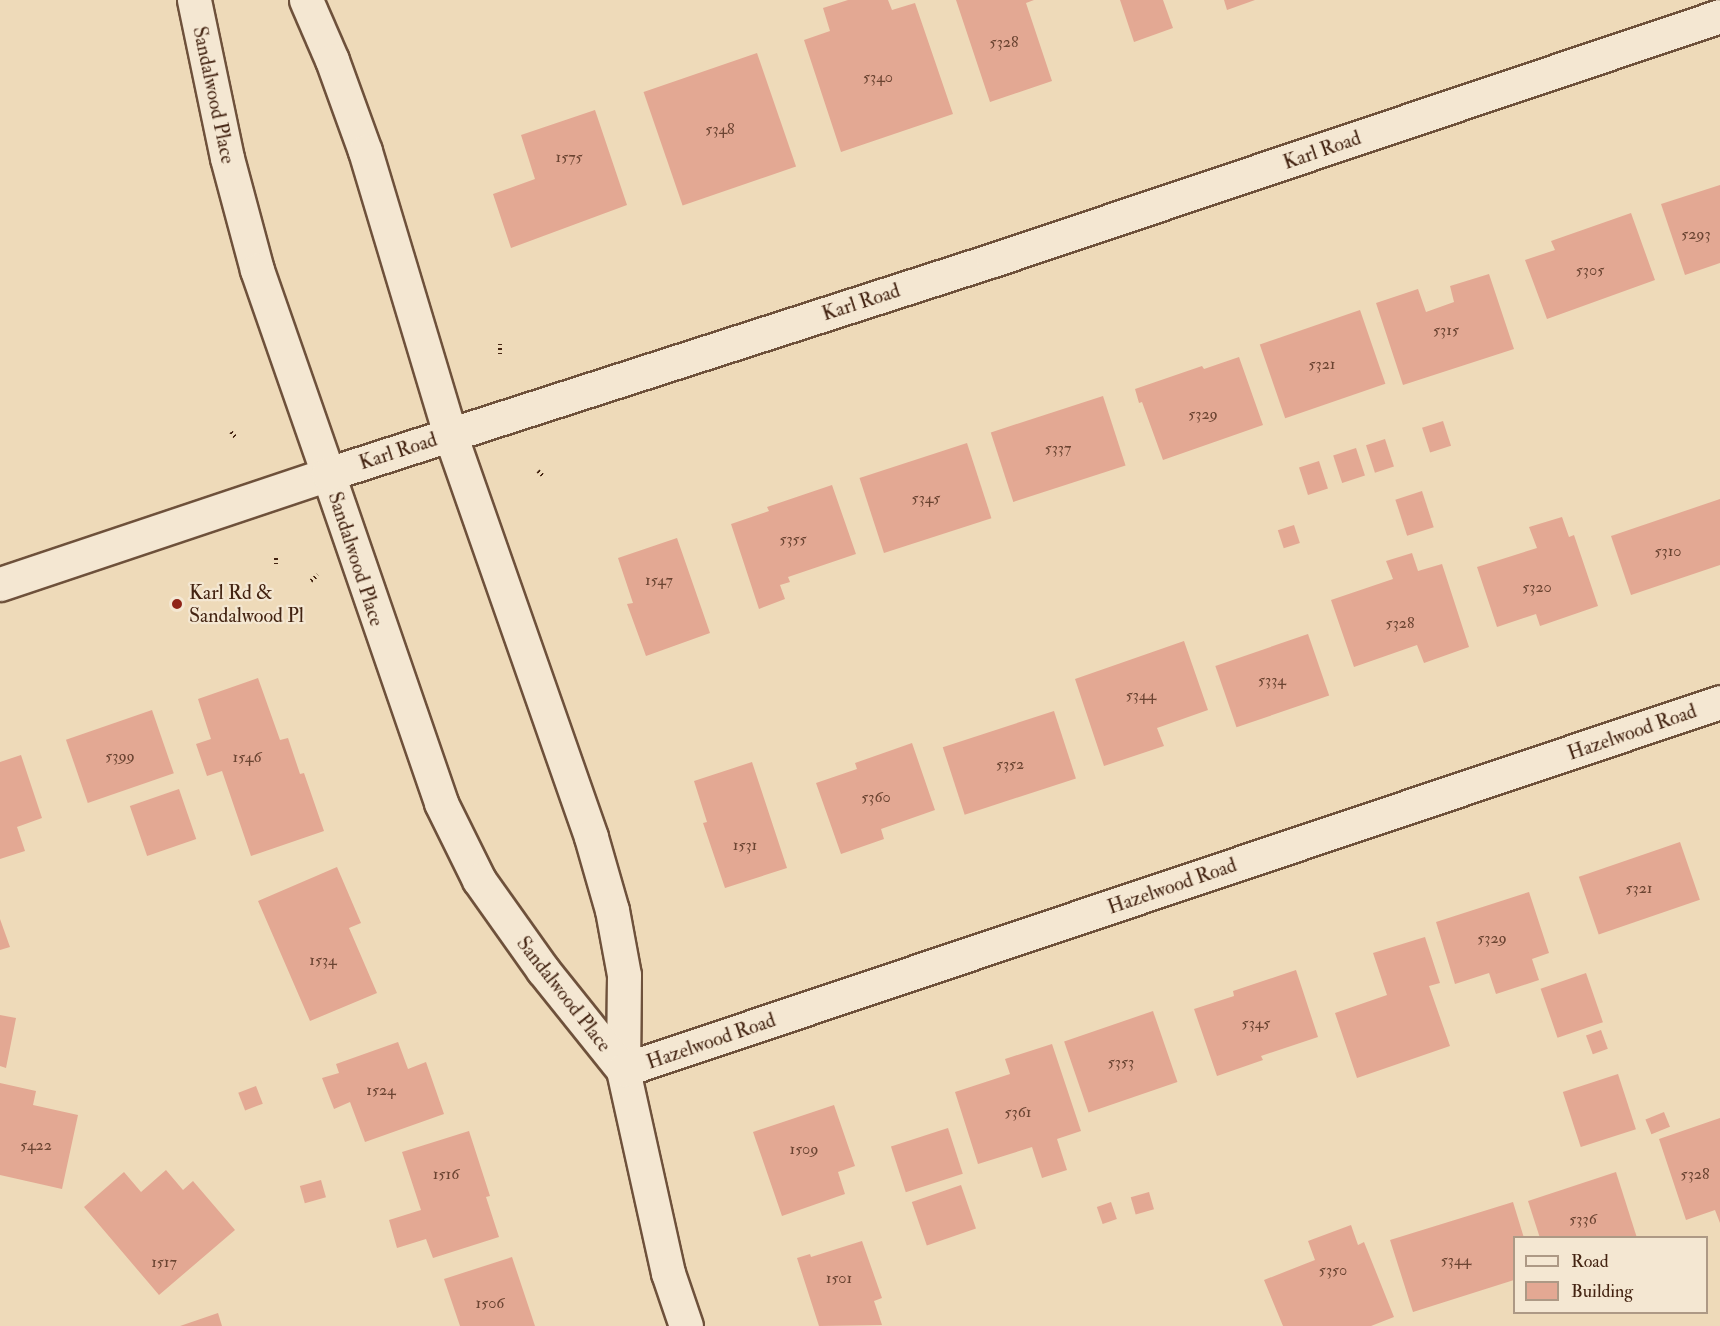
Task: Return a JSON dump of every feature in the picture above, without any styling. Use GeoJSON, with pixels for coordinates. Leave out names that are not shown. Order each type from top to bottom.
{"type":"FeatureCollection","features":[{"type":"Feature","properties":{"kind":"street","name":"Sandalwood Place"},"geometry":{"type":"LineString","coordinates":[[194,0],[227,158],[257,270],[441,803],[479,879],[543,970],[623,1070]]}},
{"type":"Feature","properties":{"kind":"street","name":"Sandalwood Place"},"geometry":{"type":"LineString","coordinates":[[306,0],[332,60],[364,151],[450,434],[591,837],[612,910],[624,975],[623,1070],[668,1273],[686,1326]]}},
{"type":"Feature","properties":{"kind":"street","name":"Karl Road"},"geometry":{"type":"LineString","coordinates":[[0,584],[450,434],[993,260],[1720,16]]}},
{"type":"Feature","properties":{"kind":"street","name":"Hazelwood Road"},"geometry":{"type":"LineString","coordinates":[[623,1070],[1720,702]]}},
{"type":"Feature","properties":{"kind":"path"},"geometry":{"type":"LineString","coordinates":[[500,344],[500,354]]}},
{"type":"Feature","properties":{"kind":"path"},"geometry":{"type":"LineString","coordinates":[[231,432],[236,438]]}},
{"type":"Feature","properties":{"kind":"path"},"geometry":{"type":"LineString","coordinates":[[538,471],[543,476]]}},
{"type":"Feature","properties":{"kind":"path"},"geometry":{"type":"LineString","coordinates":[[276,558],[276,567]]}},
{"type":"Feature","properties":{"kind":"path"},"geometry":{"type":"LineString","coordinates":[[311,581],[318,574]]}},
{"type":"Feature","properties":{"kind":"building"},"geometry":{"type":"Polygon","coordinates":[[[848,0],[888,0],[892,10],[915,3],[953,114],[841,152],[804,40],[830,31],[823,8],[848,0]]]}},
{"type":"Feature","properties":{"kind":"building"},"geometry":{"type":"Polygon","coordinates":[[[956,0],[1034,0],[1026,3],[1052,81],[990,102],[956,0]]]}},
{"type":"Feature","properties":{"kind":"building"},"geometry":{"type":"Polygon","coordinates":[[[1120,0],[1163,0],[1173,28],[1134,42],[1120,0]]]}},
{"type":"Feature","properties":{"kind":"building"},"geometry":{"type":"Polygon","coordinates":[[[1224,0],[1255,0],[1227,10],[1224,0]]]}},
{"type":"Feature","properties":{"kind":"building"},"geometry":{"type":"Polygon","coordinates":[[[757,53],[796,166],[683,206],[644,92],[757,53]]]}},
{"type":"Feature","properties":{"kind":"building"},"geometry":{"type":"Polygon","coordinates":[[[595,110],[627,205],[511,248],[493,194],[535,179],[521,135],[595,110]]]}},
{"type":"Feature","properties":{"kind":"building"},"geometry":{"type":"Polygon","coordinates":[[[1720,185],[1720,263],[1685,275],[1661,204],[1720,185]]]}},
{"type":"Feature","properties":{"kind":"building"},"geometry":{"type":"Polygon","coordinates":[[[1631,213],[1655,280],[1547,319],[1525,260],[1555,250],[1551,241],[1631,213]]]}},
{"type":"Feature","properties":{"kind":"building"},"geometry":{"type":"Polygon","coordinates":[[[1489,274],[1514,349],[1403,385],[1376,303],[1418,289],[1426,312],[1454,302],[1450,286],[1489,274]]]}},
{"type":"Feature","properties":{"kind":"building"},"geometry":{"type":"Polygon","coordinates":[[[1360,310],[1385,384],[1285,418],[1260,345],[1360,310]]]}},
{"type":"Feature","properties":{"kind":"building"},"geometry":{"type":"Polygon","coordinates":[[[1239,357],[1263,425],[1163,460],[1135,389],[1202,366],[1204,369],[1239,357]]]}},
{"type":"Feature","properties":{"kind":"building"},"geometry":{"type":"Polygon","coordinates":[[[1103,396],[1126,465],[1013,502],[991,432],[1103,396]]]}},
{"type":"Feature","properties":{"kind":"building"},"geometry":{"type":"Polygon","coordinates":[[[1443,421],[1451,446],[1430,453],[1422,428],[1443,421]]]}},
{"type":"Feature","properties":{"kind":"building"},"geometry":{"type":"Polygon","coordinates":[[[1385,439],[1394,467],[1375,473],[1366,445],[1385,439]]]}},
{"type":"Feature","properties":{"kind":"building"},"geometry":{"type":"Polygon","coordinates":[[[967,443],[991,518],[884,553],[860,478],[967,443]]]}},
{"type":"Feature","properties":{"kind":"building"},"geometry":{"type":"Polygon","coordinates":[[[1356,448],[1365,476],[1342,483],[1333,455],[1356,448]]]}},
{"type":"Feature","properties":{"kind":"building"},"geometry":{"type":"Polygon","coordinates":[[[1319,461],[1328,489],[1308,495],[1299,467],[1319,461]]]}},
{"type":"Feature","properties":{"kind":"building"},"geometry":{"type":"Polygon","coordinates":[[[832,485],[856,554],[788,577],[790,582],[780,585],[785,599],[759,609],[731,524],[769,511],[767,507],[832,485]]]}},
{"type":"Feature","properties":{"kind":"building"},"geometry":{"type":"Polygon","coordinates":[[[1422,491],[1434,527],[1407,536],[1395,500],[1422,491]]]}},
{"type":"Feature","properties":{"kind":"building"},"geometry":{"type":"Polygon","coordinates":[[[1720,499],[1720,565],[1631,595],[1611,536],[1720,499]]]}},
{"type":"Feature","properties":{"kind":"building"},"geometry":{"type":"Polygon","coordinates":[[[1562,517],[1569,537],[1574,535],[1598,606],[1540,626],[1536,614],[1497,627],[1477,567],[1537,548],[1529,527],[1562,517]]]}},
{"type":"Feature","properties":{"kind":"building"},"geometry":{"type":"Polygon","coordinates":[[[1294,525],[1300,543],[1284,548],[1278,530],[1294,525]]]}},
{"type":"Feature","properties":{"kind":"building"},"geometry":{"type":"Polygon","coordinates":[[[677,538],[710,633],[646,656],[627,604],[633,603],[618,558],[677,538]]]}},
{"type":"Feature","properties":{"kind":"building"},"geometry":{"type":"Polygon","coordinates":[[[1412,553],[1418,571],[1442,564],[1469,647],[1424,663],[1417,645],[1354,667],[1331,600],[1393,579],[1386,561],[1412,553]]]}},
{"type":"Feature","properties":{"kind":"building"},"geometry":{"type":"Polygon","coordinates":[[[1308,634],[1329,695],[1237,727],[1215,666],[1308,634]]]}},
{"type":"Feature","properties":{"kind":"building"},"geometry":{"type":"Polygon","coordinates":[[[1184,641],[1208,710],[1157,728],[1164,746],[1104,766],[1075,679],[1184,641]]]}},
{"type":"Feature","properties":{"kind":"building"},"geometry":{"type":"Polygon","coordinates":[[[258,678],[280,740],[288,738],[300,774],[304,773],[324,831],[251,856],[222,771],[207,776],[196,744],[211,739],[198,699],[258,678]]]}},
{"type":"Feature","properties":{"kind":"building"},"geometry":{"type":"Polygon","coordinates":[[[152,710],[174,773],[88,803],[66,740],[152,710]]]}},
{"type":"Feature","properties":{"kind":"building"},"geometry":{"type":"Polygon","coordinates":[[[1054,711],[1076,779],[965,815],[943,747],[1054,711]]]}},
{"type":"Feature","properties":{"kind":"building"},"geometry":{"type":"Polygon","coordinates":[[[912,743],[935,810],[881,829],[884,839],[841,854],[816,783],[857,769],[855,763],[912,743]]]}},
{"type":"Feature","properties":{"kind":"building"},"geometry":{"type":"Polygon","coordinates":[[[21,755],[42,818],[17,827],[25,851],[0,859],[0,762],[21,755]]]}},
{"type":"Feature","properties":{"kind":"building"},"geometry":{"type":"Polygon","coordinates":[[[752,762],[787,868],[725,888],[703,823],[707,822],[694,781],[752,762]]]}},
{"type":"Feature","properties":{"kind":"building"},"geometry":{"type":"Polygon","coordinates":[[[179,789],[196,839],[147,856],[130,806],[179,789]]]}},
{"type":"Feature","properties":{"kind":"building"},"geometry":{"type":"Polygon","coordinates":[[[1680,842],[1700,900],[1599,935],[1579,877],[1680,842]]]}},
{"type":"Feature","properties":{"kind":"building"},"geometry":{"type":"Polygon","coordinates":[[[337,867],[361,923],[349,928],[377,993],[310,1021],[258,901],[337,867]]]}},
{"type":"Feature","properties":{"kind":"building"},"geometry":{"type":"Polygon","coordinates":[[[1529,892],[1549,953],[1532,959],[1539,980],[1496,994],[1489,973],[1455,984],[1436,922],[1529,892]]]}},
{"type":"Feature","properties":{"kind":"building"},"geometry":{"type":"Polygon","coordinates":[[[0,919],[10,947],[0,950],[0,919]]]}},
{"type":"Feature","properties":{"kind":"building"},"geometry":{"type":"Polygon","coordinates":[[[1425,937],[1440,983],[1429,986],[1450,1046],[1357,1078],[1335,1013],[1387,995],[1373,953],[1425,937]]]}},
{"type":"Feature","properties":{"kind":"building"},"geometry":{"type":"Polygon","coordinates":[[[1296,970],[1318,1037],[1261,1056],[1263,1060],[1217,1076],[1194,1009],[1234,996],[1233,991],[1296,970]]]}},
{"type":"Feature","properties":{"kind":"building"},"geometry":{"type":"Polygon","coordinates":[[[1586,973],[1603,1022],[1558,1038],[1541,989],[1586,973]]]}},
{"type":"Feature","properties":{"kind":"building"},"geometry":{"type":"Polygon","coordinates":[[[1153,1011],[1177,1082],[1089,1113],[1064,1042],[1153,1011]]]}},
{"type":"Feature","properties":{"kind":"building"},"geometry":{"type":"Polygon","coordinates":[[[0,1015],[16,1018],[6,1068],[0,1066],[0,1015]]]}},
{"type":"Feature","properties":{"kind":"building"},"geometry":{"type":"Polygon","coordinates":[[[1601,1030],[1608,1049],[1593,1054],[1586,1035],[1601,1030]]]}},
{"type":"Feature","properties":{"kind":"building"},"geometry":{"type":"Polygon","coordinates":[[[398,1042],[408,1069],[426,1062],[444,1114],[365,1142],[350,1102],[334,1109],[322,1078],[339,1073],[336,1064],[398,1042]]]}},
{"type":"Feature","properties":{"kind":"building"},"geometry":{"type":"Polygon","coordinates":[[[1052,1044],[1081,1131],[1057,1139],[1067,1170],[1042,1178],[1032,1147],[978,1164],[955,1092],[1010,1074],[1005,1059],[1052,1044]]]}},
{"type":"Feature","properties":{"kind":"building"},"geometry":{"type":"Polygon","coordinates":[[[1618,1074],[1636,1129],[1581,1147],[1563,1092],[1618,1074]]]}},
{"type":"Feature","properties":{"kind":"building"},"geometry":{"type":"Polygon","coordinates":[[[0,1083],[36,1091],[33,1105],[78,1115],[62,1189],[0,1175],[0,1083]]]}},
{"type":"Feature","properties":{"kind":"building"},"geometry":{"type":"Polygon","coordinates":[[[256,1086],[263,1104],[245,1111],[238,1093],[256,1086]]]}},
{"type":"Feature","properties":{"kind":"building"},"geometry":{"type":"Polygon","coordinates":[[[834,1105],[855,1166],[838,1172],[845,1194],[782,1216],[753,1132],[834,1105]]]}},
{"type":"Feature","properties":{"kind":"building"},"geometry":{"type":"Polygon","coordinates":[[[1664,1112],[1670,1127],[1651,1134],[1645,1119],[1664,1112]]]}},
{"type":"Feature","properties":{"kind":"building"},"geometry":{"type":"Polygon","coordinates":[[[1720,1118],[1720,1223],[1715,1210],[1686,1220],[1659,1139],[1720,1118]]]}},
{"type":"Feature","properties":{"kind":"building"},"geometry":{"type":"Polygon","coordinates":[[[948,1128],[963,1174],[906,1192],[891,1147],[948,1128]]]}},
{"type":"Feature","properties":{"kind":"building"},"geometry":{"type":"Polygon","coordinates":[[[469,1131],[490,1196],[486,1197],[499,1237],[433,1258],[426,1239],[397,1248],[389,1220],[421,1210],[402,1152],[469,1131]]]}},
{"type":"Feature","properties":{"kind":"building"},"geometry":{"type":"Polygon","coordinates":[[[166,1170],[183,1190],[193,1181],[235,1230],[159,1295],[84,1207],[124,1172],[141,1192],[166,1170]]]}},
{"type":"Feature","properties":{"kind":"building"},"geometry":{"type":"Polygon","coordinates":[[[1616,1172],[1636,1236],[1539,1236],[1528,1201],[1616,1172]]]}},
{"type":"Feature","properties":{"kind":"building"},"geometry":{"type":"Polygon","coordinates":[[[321,1180],[326,1197],[305,1203],[300,1186],[321,1180]]]}},
{"type":"Feature","properties":{"kind":"building"},"geometry":{"type":"Polygon","coordinates":[[[961,1185],[976,1228],[927,1245],[912,1202],[961,1185]]]}},
{"type":"Feature","properties":{"kind":"building"},"geometry":{"type":"Polygon","coordinates":[[[1149,1192],[1154,1209],[1136,1215],[1131,1197],[1149,1192]]]}},
{"type":"Feature","properties":{"kind":"building"},"geometry":{"type":"Polygon","coordinates":[[[1111,1202],[1117,1219],[1103,1224],[1097,1207],[1111,1202]]]}},
{"type":"Feature","properties":{"kind":"building"},"geometry":{"type":"Polygon","coordinates":[[[1513,1202],[1523,1236],[1513,1236],[1513,1280],[1413,1312],[1390,1240],[1513,1202]]]}},
{"type":"Feature","properties":{"kind":"building"},"geometry":{"type":"Polygon","coordinates":[[[1351,1225],[1358,1245],[1364,1242],[1394,1317],[1371,1326],[1283,1326],[1264,1280],[1315,1260],[1308,1241],[1351,1225]]]}},
{"type":"Feature","properties":{"kind":"building"},"geometry":{"type":"Polygon","coordinates":[[[862,1241],[882,1298],[874,1301],[882,1325],[819,1326],[797,1258],[810,1254],[811,1257],[862,1241]]]}},
{"type":"Feature","properties":{"kind":"building"},"geometry":{"type":"Polygon","coordinates":[[[512,1257],[535,1326],[460,1326],[444,1279],[512,1257]]]}},
{"type":"Feature","properties":{"kind":"building"},"geometry":{"type":"Polygon","coordinates":[[[218,1313],[222,1326],[180,1326],[218,1313]]]}},
{"type":"Feature","properties":{"kind":"place","name":"Karl Rd & Sandalwood Pl"},"geometry":{"type":"Point","coordinates":[177,604]}}]}
